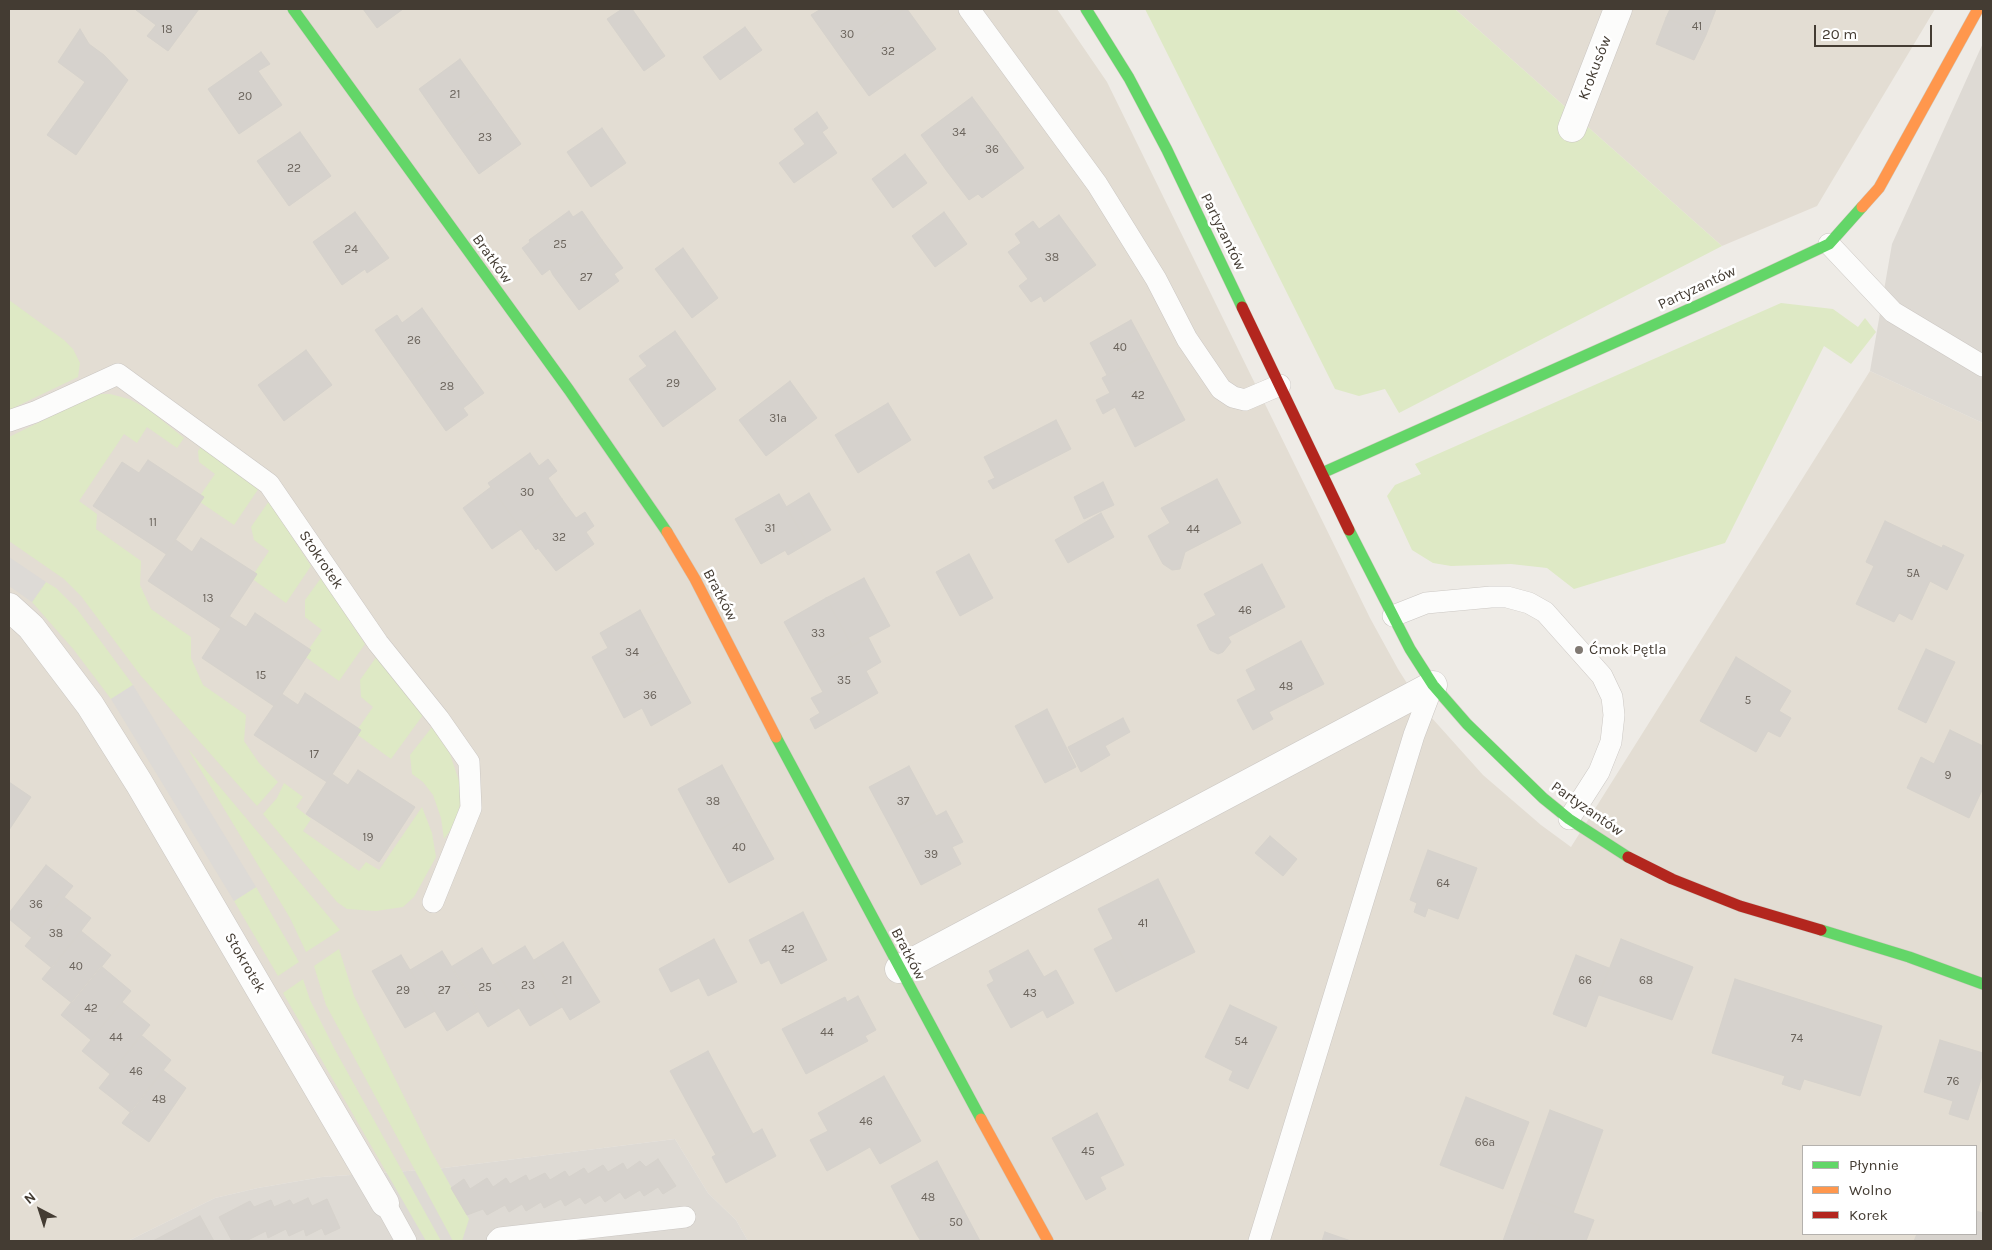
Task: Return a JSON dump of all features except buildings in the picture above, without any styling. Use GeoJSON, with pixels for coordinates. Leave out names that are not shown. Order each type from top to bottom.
{"type":"FeatureCollection","features":[{"type":"Feature","properties":{"kind":"street","name":"Bratków"},"geometry":{"type":"LineString","coordinates":[[293,9],[655,512],[696,579],[775,736],[899,969],[1048,1241]]}},
{"type":"Feature","properties":{"kind":"street","name":"Partyzantów"},"geometry":{"type":"LineString","coordinates":[[1086,9],[1129,78],[1163,142],[1322,473],[1410,649],[1433,685],[1494,752],[1521,779],[1569,819],[1635,861],[1706,893],[1764,914],[1910,957],[1983,984]]}},
{"type":"Feature","properties":{"kind":"street","name":"Krokusów"},"geometry":{"type":"LineString","coordinates":[[1572,128],[1618,9]]}},
{"type":"Feature","properties":{"kind":"street","name":"Partyzantów"},"geometry":{"type":"LineString","coordinates":[[1322,473],[1703,303],[1829,244],[1879,188],[1978,9]]}},
{"type":"Feature","properties":{"kind":"street","name":"Stokrotek"},"geometry":{"type":"LineString","coordinates":[[9,607],[31,627],[90,705],[144,792],[385,1203]]}},
{"type":"Feature","properties":{"kind":"street"},"geometry":{"type":"LineString","coordinates":[[899,969],[1433,685]]}},
{"type":"Feature","properties":{"kind":"lane"},"geometry":{"type":"LineString","coordinates":[[969,9],[1097,184],[1156,279],[1187,339],[1221,389],[1233,398],[1245,400],[1280,385]]}},
{"type":"Feature","properties":{"kind":"lane"},"geometry":{"type":"LineString","coordinates":[[1829,244],[1893,312],[1983,366]]}},
{"type":"Feature","properties":{"kind":"lane","name":"Stokrotek"},"geometry":{"type":"LineString","coordinates":[[9,422],[36,412],[118,374],[269,484],[378,643],[439,719],[469,762],[471,808],[433,902]]}},
{"type":"Feature","properties":{"kind":"lane"},"geometry":{"type":"LineString","coordinates":[[1393,616],[1426,603],[1491,596],[1507,597],[1529,603],[1545,612],[1596,669],[1602,676],[1612,697],[1614,715],[1610,742],[1599,772],[1569,819]]}},
{"type":"Feature","properties":{"kind":"lane"},"geometry":{"type":"LineString","coordinates":[[1258,1241],[1412,744],[1433,685]]}},
{"type":"Feature","properties":{"kind":"lane"},"geometry":{"type":"LineString","coordinates":[[385,1203],[406,1241]]}},
{"type":"Feature","properties":{"kind":"lane"},"geometry":{"type":"LineString","coordinates":[[497,1241],[500,1238],[685,1217]]}},
{"type":"Feature","properties":{"kind":"shaded area"},"geometry":{"type":"Polygon","coordinates":[[[9,9],[1057,9],[1107,82],[1370,618],[1398,669],[1422,707],[1483,775],[1541,825],[1571,847],[1870,371],[1983,423],[1983,1241],[748,1241],[736,1220],[708,1193],[675,1139],[436,1169],[322,1177],[258,1188],[215,1198],[128,1241],[9,1241],[9,9]]]}},
{"type":"Feature","properties":{"kind":"shaded area"},"geometry":{"type":"Polygon","coordinates":[[[1455,9],[1935,9],[1817,206],[1722,246],[1455,9]]]}},
{"type":"Feature","properties":{"kind":"shaded area"},"geometry":{"type":"Polygon","coordinates":[[[1983,43],[1983,423],[1870,371],[1892,244],[1983,43]]]}},
{"type":"Feature","properties":{"kind":"shaded area"},"geometry":{"type":"Polygon","coordinates":[[[9,557],[46,582],[32,602],[9,586],[9,557]]]}},
{"type":"Feature","properties":{"kind":"shaded area"},"geometry":{"type":"Polygon","coordinates":[[[133,685],[256,887],[234,901],[111,699],[133,685]]]}},
{"type":"Feature","properties":{"kind":"shaded area"},"geometry":{"type":"Polygon","coordinates":[[[675,1139],[708,1193],[736,1220],[748,1241],[128,1241],[215,1198],[258,1188],[322,1177],[436,1169],[675,1139]]]}},
{"type":"Feature","properties":{"kind":"green space"},"geometry":{"type":"Polygon","coordinates":[[[1145,9],[1455,9],[1722,246],[1399,413],[1385,389],[1359,396],[1335,389],[1145,9]]]}},
{"type":"Feature","properties":{"kind":"green space"},"geometry":{"type":"Polygon","coordinates":[[[9,300],[64,340],[73,349],[80,363],[78,377],[9,410],[9,300]]]}},
{"type":"Feature","properties":{"kind":"green space"},"geometry":{"type":"Polygon","coordinates":[[[1781,303],[1833,309],[1858,327],[1865,318],[1876,332],[1851,364],[1824,346],[1725,543],[1574,589],[1547,568],[1511,564],[1451,566],[1433,563],[1412,550],[1387,496],[1395,485],[1421,474],[1415,464],[1781,303]]]}},
{"type":"Feature","properties":{"kind":"green space"},"geometry":{"type":"Polygon","coordinates":[[[97,394],[110,394],[129,399],[148,409],[184,438],[177,448],[147,427],[137,443],[124,434],[79,501],[97,514],[96,529],[141,561],[140,585],[151,609],[191,637],[191,658],[203,685],[246,715],[244,741],[259,763],[278,782],[257,806],[141,676],[81,596],[64,579],[9,541],[9,437],[97,394]]]}},
{"type":"Feature","properties":{"kind":"green space"},"geometry":{"type":"Polygon","coordinates":[[[201,447],[259,488],[234,525],[197,500],[215,474],[199,462],[198,451],[201,447]]]}},
{"type":"Feature","properties":{"kind":"green space"},"geometry":{"type":"Polygon","coordinates":[[[269,501],[311,566],[286,603],[251,578],[269,551],[254,540],[251,527],[269,501]]]}},
{"type":"Feature","properties":{"kind":"green space"},"geometry":{"type":"Polygon","coordinates":[[[321,578],[365,644],[339,681],[304,656],[322,630],[305,617],[305,600],[321,578]]]}},
{"type":"Feature","properties":{"kind":"green space"},"geometry":{"type":"Polygon","coordinates":[[[46,582],[56,588],[77,609],[133,685],[111,699],[74,650],[32,602],[46,582]]]}},
{"type":"Feature","properties":{"kind":"green space"},"geometry":{"type":"Polygon","coordinates":[[[377,656],[423,715],[391,759],[355,733],[373,707],[361,697],[360,680],[377,656]]]}},
{"type":"Feature","properties":{"kind":"green space"},"geometry":{"type":"Polygon","coordinates":[[[432,727],[450,754],[461,787],[460,804],[455,824],[444,839],[441,818],[433,795],[423,782],[412,774],[410,755],[432,727]]]}},
{"type":"Feature","properties":{"kind":"green space"},"geometry":{"type":"Polygon","coordinates":[[[188,749],[340,930],[306,952],[290,918],[188,749]]]}},
{"type":"Feature","properties":{"kind":"green space"},"geometry":{"type":"Polygon","coordinates":[[[284,783],[303,797],[296,807],[311,819],[303,831],[359,871],[366,862],[379,870],[422,807],[432,833],[436,857],[414,897],[403,907],[376,911],[347,909],[337,902],[263,814],[277,798],[284,783]]]}},
{"type":"Feature","properties":{"kind":"green space"},"geometry":{"type":"Polygon","coordinates":[[[256,887],[299,962],[278,976],[234,901],[256,887]]]}},
{"type":"Feature","properties":{"kind":"green space"},"geometry":{"type":"Polygon","coordinates":[[[339,949],[354,996],[430,1149],[469,1219],[462,1241],[453,1241],[326,1005],[314,966],[339,949]]]}},
{"type":"Feature","properties":{"kind":"green space"},"geometry":{"type":"Polygon","coordinates":[[[303,979],[310,1000],[334,1048],[441,1241],[426,1241],[283,993],[303,979]]]}},
{"type":"Feature","properties":{"kind":"traffic: fast"},"geometry":{"type":"LineString","coordinates":[[293,9],[569,390],[667,532]]}},
{"type":"Feature","properties":{"kind":"traffic: fast"},"geometry":{"type":"LineString","coordinates":[[1086,9],[1129,78],[1167,150],[1242,307]]}},
{"type":"Feature","properties":{"kind":"traffic: fast"},"geometry":{"type":"LineString","coordinates":[[1322,473],[1703,303],[1829,244],[1862,207]]}},
{"type":"Feature","properties":{"kind":"traffic: fast"},"geometry":{"type":"LineString","coordinates":[[1349,530],[1410,649],[1433,685],[1467,724],[1543,798],[1569,819],[1628,857]]}},
{"type":"Feature","properties":{"kind":"traffic: fast"},"geometry":{"type":"LineString","coordinates":[[776,737],[981,1119]]}},
{"type":"Feature","properties":{"kind":"traffic: fast"},"geometry":{"type":"LineString","coordinates":[[1821,930],[1909,957],[1983,984]]}},
{"type":"Feature","properties":{"kind":"traffic: slow"},"geometry":{"type":"LineString","coordinates":[[1862,207],[1879,188],[1978,9]]}},
{"type":"Feature","properties":{"kind":"traffic: slow"},"geometry":{"type":"LineString","coordinates":[[667,532],[695,579],[776,737]]}},
{"type":"Feature","properties":{"kind":"traffic: slow"},"geometry":{"type":"LineString","coordinates":[[981,1119],[1048,1241]]}},
{"type":"Feature","properties":{"kind":"traffic: jam"},"geometry":{"type":"LineString","coordinates":[[1242,307],[1349,530]]}},
{"type":"Feature","properties":{"kind":"traffic: jam"},"geometry":{"type":"LineString","coordinates":[[1628,857],[1672,879],[1740,906],[1821,930]]}},
{"type":"Feature","properties":{"kind":"place","name":"Ćmok Pętla"},"geometry":{"type":"Point","coordinates":[1579,650]}}]}
